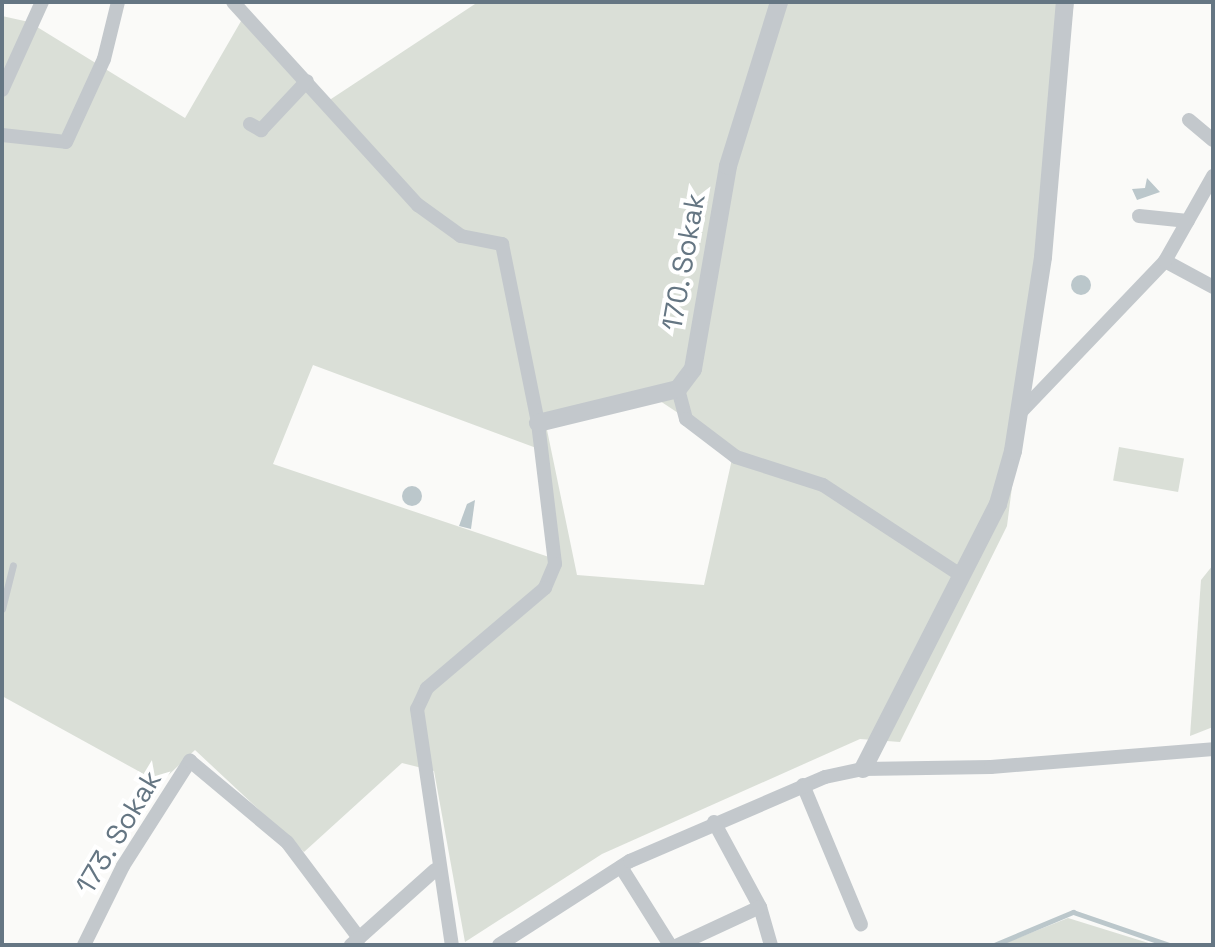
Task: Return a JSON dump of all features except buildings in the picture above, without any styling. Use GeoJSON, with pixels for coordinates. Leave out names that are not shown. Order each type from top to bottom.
{"type":"FeatureCollection","features":[{"type":"Feature","properties":{"kind":"street"},"geometry":{"type":"LineString","coordinates":[[2,90],[42,2]]}},
{"type":"Feature","properties":{"kind":"street"},"geometry":{"type":"LineString","coordinates":[[2,135],[66,142],[104,59],[118,2]]}},
{"type":"Feature","properties":{"kind":"street"},"geometry":{"type":"LineString","coordinates":[[233,2],[418,205],[461,236],[502,244],[538,423],[555,564],[545,588],[427,688],[417,709],[435,870],[452,945]]}},
{"type":"Feature","properties":{"kind":"street","name":"170. Sokak"},"geometry":{"type":"LineString","coordinates":[[678,389],[693,369],[728,166],[779,2]]}},
{"type":"Feature","properties":{"kind":"street"},"geometry":{"type":"LineString","coordinates":[[863,769],[959,574],[998,504],[1018,415],[1043,257],[1065,2]]}},
{"type":"Feature","properties":{"kind":"street"},"geometry":{"type":"LineString","coordinates":[[250,124],[261,130],[307,81]]}},
{"type":"Feature","properties":{"kind":"street"},"geometry":{"type":"LineString","coordinates":[[1189,120],[1213,140]]}},
{"type":"Feature","properties":{"kind":"street"},"geometry":{"type":"LineString","coordinates":[[1018,415],[1165,261],[1213,176]]}},
{"type":"Feature","properties":{"kind":"street"},"geometry":{"type":"LineString","coordinates":[[1139,216],[1188,221]]}},
{"type":"Feature","properties":{"kind":"street"},"geometry":{"type":"LineString","coordinates":[[1165,261],[1213,287]]}},
{"type":"Feature","properties":{"kind":"street"},"geometry":{"type":"LineString","coordinates":[[538,423],[678,389],[686,419],[736,457],[823,485],[959,574]]}},
{"type":"Feature","properties":{"kind":"street"},"geometry":{"type":"LineString","coordinates":[[499,945],[621,867],[714,822],[803,785],[863,769],[991,767],[1213,749]]}},
{"type":"Feature","properties":{"kind":"street","name":"173. Sokak"},"geometry":{"type":"LineString","coordinates":[[84,945],[123,866],[190,761],[287,842],[355,941]]}},
{"type":"Feature","properties":{"kind":"street"},"geometry":{"type":"LineString","coordinates":[[803,785],[861,924]]}},
{"type":"Feature","properties":{"kind":"street"},"geometry":{"type":"LineString","coordinates":[[714,822],[760,907],[771,945]]}},
{"type":"Feature","properties":{"kind":"street"},"geometry":{"type":"LineString","coordinates":[[621,867],[670,945]]}},
{"type":"Feature","properties":{"kind":"street"},"geometry":{"type":"LineString","coordinates":[[355,941],[435,870]]}},
{"type":"Feature","properties":{"kind":"street"},"geometry":{"type":"LineString","coordinates":[[678,945],[760,907]]}},
{"type":"Feature","properties":{"kind":"lane"},"geometry":{"type":"LineString","coordinates":[[2,609],[13,565]]}},
{"type":"Feature","properties":{"kind":"shaded area"},"geometry":{"type":"Polygon","coordinates":[[[478,2],[1074,2],[1007,526],[900,742],[860,739],[602,854],[465,942],[434,771],[402,763],[304,852],[195,750],[160,783],[2,696],[2,16],[29,22],[185,118],[248,9],[328,101],[478,2]],[[313,365],[273,464],[552,558],[539,449],[313,365]],[[657,399],[546,425],[577,575],[704,585],[734,450],[657,399]]]}},
{"type":"Feature","properties":{"kind":"shaded area"},"geometry":{"type":"Polygon","coordinates":[[[1147,178],[1160,192],[1137,200],[1132,189],[1145,188],[1147,178]]]}},
{"type":"Feature","properties":{"kind":"shaded area"},"geometry":{"type":"Polygon","coordinates":[[[1081,275],[1088,278],[1091,285],[1088,292],[1081,295],[1074,292],[1071,285],[1074,278],[1081,275]]]}},
{"type":"Feature","properties":{"kind":"shaded area"},"geometry":{"type":"Polygon","coordinates":[[[1119,447],[1184,458],[1178,492],[1113,480],[1119,447]]]}},
{"type":"Feature","properties":{"kind":"shaded area"},"geometry":{"type":"Polygon","coordinates":[[[412,486],[419,489],[422,496],[419,503],[412,506],[405,503],[402,496],[405,489],[412,486]]]}},
{"type":"Feature","properties":{"kind":"shaded area"},"geometry":{"type":"Polygon","coordinates":[[[475,500],[471,529],[459,526],[467,504],[475,500]]]}},
{"type":"Feature","properties":{"kind":"shaded area"},"geometry":{"type":"Polygon","coordinates":[[[1213,565],[1213,727],[1190,736],[1201,580],[1213,565]]]}},
{"type":"Feature","properties":{"kind":"shaded area"},"geometry":{"type":"Polygon","coordinates":[[[1068,918],[1155,945],[1000,945],[1068,918]]]}},
{"type":"Feature","properties":{"kind":"waterway"},"geometry":{"type":"LineString","coordinates":[[994,945],[1073,912],[1169,945]]}}]}
